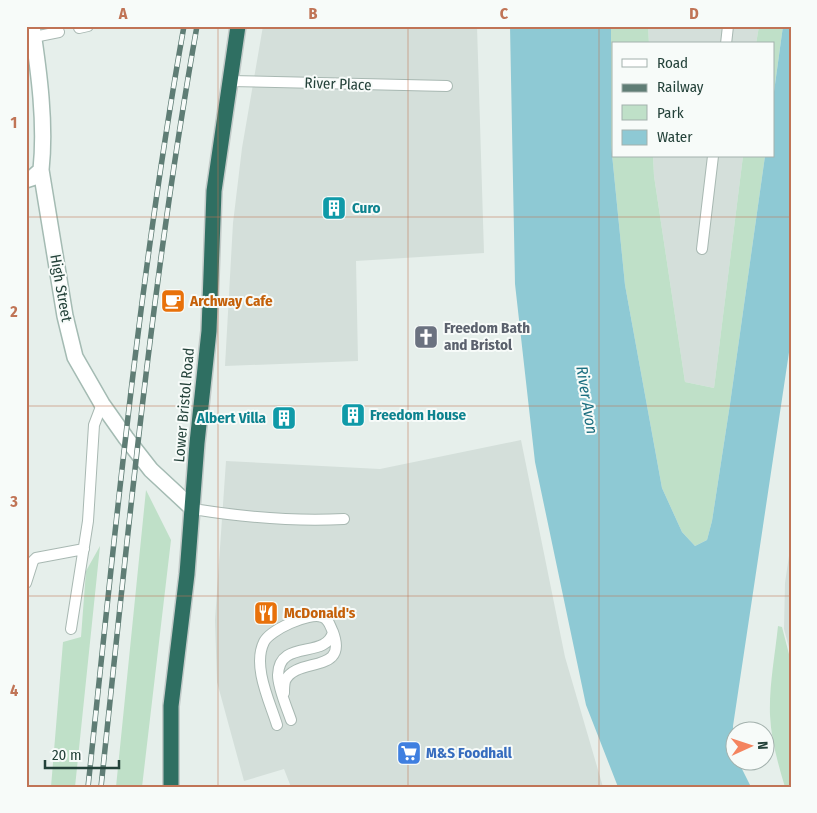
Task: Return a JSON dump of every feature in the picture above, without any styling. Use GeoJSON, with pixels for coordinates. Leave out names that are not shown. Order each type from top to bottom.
{"type":"FeatureCollection","features":[{"type":"Feature","properties":{"kind":"highway","name":"Lower Bristol Road"},"geometry":{"type":"LineString","coordinates":[[171,787],[171,706],[188,574],[197,443],[209,331],[214,191],[238,26]]}},
{"type":"Feature","properties":{"kind":"street","name":"High Street"},"geometry":{"type":"LineString","coordinates":[[33,32],[40,89],[43,150],[41,170],[65,316],[75,357],[102,404],[151,470],[193,509]]}},
{"type":"Feature","properties":{"kind":"street"},"geometry":{"type":"LineString","coordinates":[[26,180],[32,178],[41,170]]}},
{"type":"Feature","properties":{"kind":"lane"},"geometry":{"type":"LineString","coordinates":[[726,42],[728,26]]}},
{"type":"Feature","properties":{"kind":"lane"},"geometry":{"type":"LineString","coordinates":[[33,32],[59,32]]}},
{"type":"Feature","properties":{"kind":"lane","name":"River Place"},"geometry":{"type":"LineString","coordinates":[[230,81],[447,86]]}},
{"type":"Feature","properties":{"kind":"lane"},"geometry":{"type":"LineString","coordinates":[[702,249],[713,158]]}},
{"type":"Feature","properties":{"kind":"lane"},"geometry":{"type":"LineString","coordinates":[[71,629],[88,521],[94,425],[102,404]]}},
{"type":"Feature","properties":{"kind":"lane"},"geometry":{"type":"LineString","coordinates":[[193,509],[244,517],[272,519],[344,519]]}},
{"type":"Feature","properties":{"kind":"lane"},"geometry":{"type":"LineString","coordinates":[[26,583],[33,561],[36,558],[84,549]]}},
{"type":"Feature","properties":{"kind":"lane"},"geometry":{"type":"LineString","coordinates":[[277,725],[260,674],[264,643],[271,633],[280,627],[312,616],[320,616],[329,623],[336,642],[333,656],[326,661],[295,671],[288,676],[284,683],[284,699]]}},
{"type":"Feature","properties":{"kind":"lane"},"geometry":{"type":"LineString","coordinates":[[291,720],[278,676],[281,662],[290,654],[323,646],[328,642],[332,632]]}},
{"type":"Feature","properties":{"kind":"shaded area"},"geometry":{"type":"Polygon","coordinates":[[[263,26],[477,26],[484,253],[356,261],[358,361],[225,366],[233,223],[242,148],[263,26]]]}},
{"type":"Feature","properties":{"kind":"shaded area"},"geometry":{"type":"Polygon","coordinates":[[[648,26],[759,26],[756,42],[649,42],[648,26]]]}},
{"type":"Feature","properties":{"kind":"shaded area"},"geometry":{"type":"Polygon","coordinates":[[[653,158],[743,158],[714,388],[685,382],[654,176],[653,158]]]}},
{"type":"Feature","properties":{"kind":"shaded area"},"geometry":{"type":"Polygon","coordinates":[[[521,440],[565,657],[603,787],[291,787],[284,769],[244,781],[217,682],[215,620],[226,461],[380,469],[521,440]]]}},
{"type":"Feature","properties":{"kind":"shaded area"},"geometry":{"type":"Polygon","coordinates":[[[791,542],[791,655],[784,629],[785,583],[791,542]]]}},
{"type":"Feature","properties":{"kind":"green space"},"geometry":{"type":"Polygon","coordinates":[[[611,26],[648,26],[649,42],[612,42],[612,154],[611,26]]]}},
{"type":"Feature","properties":{"kind":"green space"},"geometry":{"type":"Polygon","coordinates":[[[759,26],[783,26],[774,92],[774,42],[756,42],[759,26]]]}},
{"type":"Feature","properties":{"kind":"green space"},"geometry":{"type":"Polygon","coordinates":[[[612,158],[653,158],[654,176],[685,382],[714,388],[743,158],[765,158],[712,521],[707,540],[695,546],[682,532],[662,488],[625,285],[612,158]]]}},
{"type":"Feature","properties":{"kind":"green space"},"geometry":{"type":"Polygon","coordinates":[[[146,490],[171,540],[142,787],[116,787],[146,490]]]}},
{"type":"Feature","properties":{"kind":"green space"},"geometry":{"type":"Polygon","coordinates":[[[100,546],[75,787],[51,787],[63,642],[81,637],[86,571],[100,546]]]}},
{"type":"Feature","properties":{"kind":"green space"},"geometry":{"type":"Polygon","coordinates":[[[778,626],[782,627],[791,662],[791,787],[785,787],[774,745],[774,720],[771,720],[770,715],[772,670],[778,626]]]}},
{"type":"Feature","properties":{"kind":"water","name":"River Avon"},"geometry":{"type":"Polygon","coordinates":[[[510,26],[611,26],[611,144],[625,285],[662,488],[682,532],[695,546],[707,540],[712,521],[765,158],[774,158],[774,92],[783,26],[791,26],[791,339],[734,720],[724,720],[724,770],[742,770],[751,787],[618,787],[586,705],[535,462],[515,284],[510,26]]]}},
{"type":"Feature","properties":{"kind":"railway"},"geometry":{"type":"LineString","coordinates":[[88,787],[129,406],[154,216],[184,26]]}},
{"type":"Feature","properties":{"kind":"railway"},"geometry":{"type":"LineString","coordinates":[[101,787],[142,406],[167,216],[197,26]]}},
{"type":"Feature","properties":{"kind":"place","name":"Curo"},"geometry":{"type":"Point","coordinates":[334,208]}},
{"type":"Feature","properties":{"kind":"place","name":"Archway Cafe"},"geometry":{"type":"Point","coordinates":[173,301]}},
{"type":"Feature","properties":{"kind":"place","name":"Freedom Bath and Bristol"},"geometry":{"type":"Point","coordinates":[426,337]}},
{"type":"Feature","properties":{"kind":"place","name":"Freedom House"},"geometry":{"type":"Point","coordinates":[353,415]}},
{"type":"Feature","properties":{"kind":"place","name":"Albert Villa"},"geometry":{"type":"Point","coordinates":[284,418]}},
{"type":"Feature","properties":{"kind":"place","name":"McDonald's"},"geometry":{"type":"Point","coordinates":[266,613]}},
{"type":"Feature","properties":{"kind":"place","name":"M&S Foodhall"},"geometry":{"type":"Point","coordinates":[409,753]}}]}
